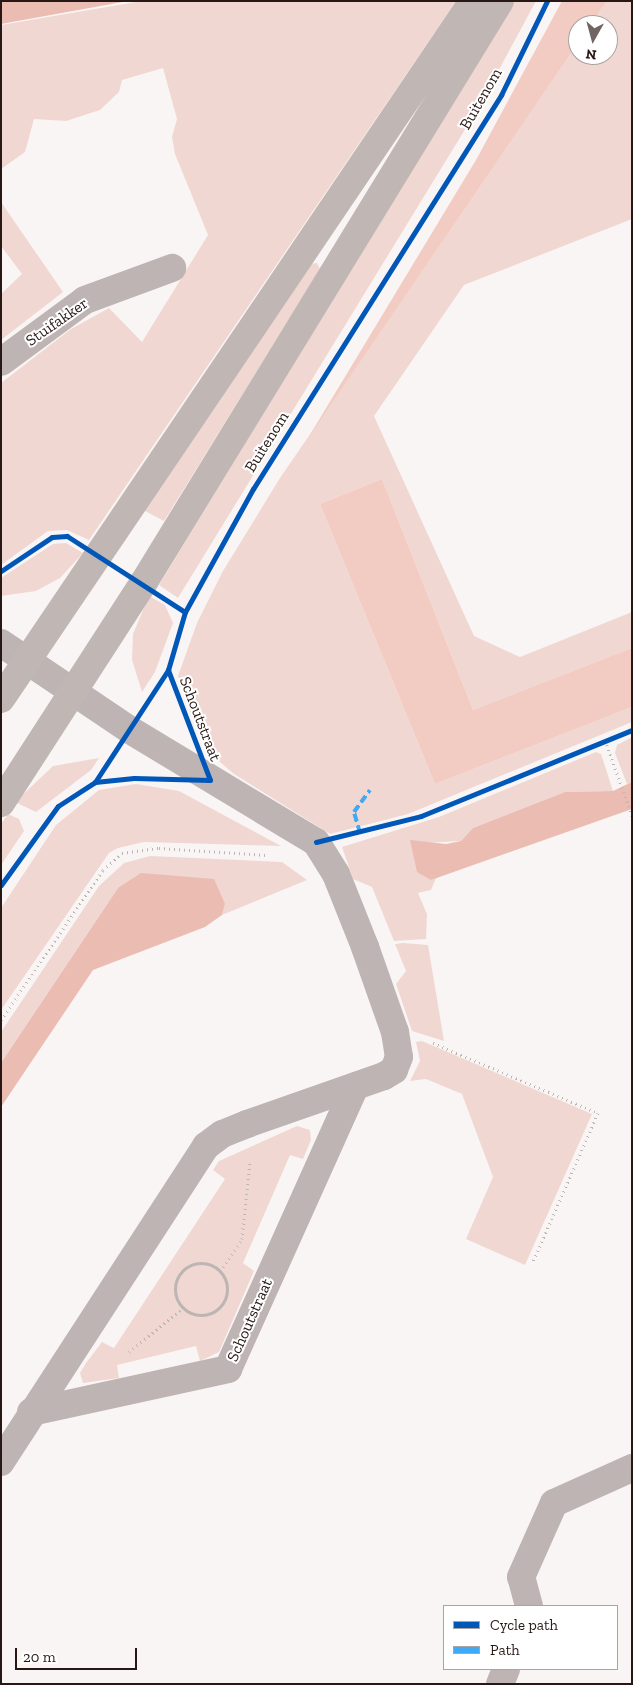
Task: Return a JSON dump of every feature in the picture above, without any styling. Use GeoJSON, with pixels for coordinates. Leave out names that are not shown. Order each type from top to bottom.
{"type":"FeatureCollection","features":[{"type":"Feature","properties":{"kind":"main road"},"geometry":{"type":"LineString","coordinates":[[1,699],[26,659],[472,1]]}},
{"type":"Feature","properties":{"kind":"main road","name":"Buitenom"},"geometry":{"type":"LineString","coordinates":[[1,803],[76,690],[500,1]]}},
{"type":"Feature","properties":{"kind":"street","name":"Stuifakker"},"geometry":{"type":"LineString","coordinates":[[1,362],[85,300],[172,268]]}},
{"type":"Feature","properties":{"kind":"street"},"geometry":{"type":"LineString","coordinates":[[1,643],[76,690]]}},
{"type":"Feature","properties":{"kind":"street","name":"Schoutstraat"},"geometry":{"type":"LineString","coordinates":[[1,1462],[30,1412],[206,1146],[222,1134],[356,1086],[394,1070],[399,1057],[394,1032],[336,874],[316,842],[130,730],[76,690]]}},
{"type":"Feature","properties":{"kind":"street","name":"Schoutstraat"},"geometry":{"type":"LineString","coordinates":[[30,1412],[228,1370],[356,1086]]}},
{"type":"Feature","properties":{"kind":"street"},"geometry":{"type":"LineString","coordinates":[[529,1605],[521,1577],[554,1503],[632,1468]]}},
{"type":"Feature","properties":{"kind":"street"},"geometry":{"type":"LineString","coordinates":[[500,1684],[506,1670]]}},
{"type":"Feature","properties":{"kind":"path"},"geometry":{"type":"LineString","coordinates":[[596,744],[614,737]]}},
{"type":"Feature","properties":{"kind":"path"},"geometry":{"type":"LineString","coordinates":[[605,740],[632,816]]}},
{"type":"Feature","properties":{"kind":"path"},"geometry":{"type":"LineString","coordinates":[[1,1020],[103,870],[122,853],[159,848],[282,856],[316,842]]}},
{"type":"Feature","properties":{"kind":"path"},"geometry":{"type":"LineString","coordinates":[[394,1032],[416,1035],[598,1113],[533,1262]]}},
{"type":"Feature","properties":{"kind":"path"},"geometry":{"type":"LineString","coordinates":[[220,1270],[242,1239],[251,1149],[247,1124]]}},
{"type":"Feature","properties":{"kind":"path"},"geometry":{"type":"LineString","coordinates":[[201,1263],[220,1270],[227,1284],[221,1307],[199,1316],[183,1308],[175,1291],[182,1271],[201,1263]]}},
{"type":"Feature","properties":{"kind":"path"},"geometry":{"type":"LineString","coordinates":[[125,1354],[183,1308]]}},
{"type":"Feature","properties":{"kind":"shaded area"},"geometry":{"type":"Polygon","coordinates":[[[1,1],[128,1],[1,24],[1,1]]]}},
{"type":"Feature","properties":{"kind":"shaded area"},"geometry":{"type":"Polygon","coordinates":[[[142,1],[456,1],[89,540],[67,530],[48,531],[1,565],[1,383],[71,329],[109,308],[142,342],[208,235],[175,154],[172,137],[177,119],[163,68],[122,80],[119,92],[100,110],[66,121],[34,119],[25,152],[1,169],[1,25],[142,1]]]}},
{"type":"Feature","properties":{"kind":"shaded area"},"geometry":{"type":"Polygon","coordinates":[[[514,1],[536,1],[480,105],[178,598],[159,585],[514,1]]]}},
{"type":"Feature","properties":{"kind":"shaded area"},"geometry":{"type":"Polygon","coordinates":[[[562,1],[607,1],[597,15],[568,15],[568,58],[308,438],[476,160],[562,1]]]}},
{"type":"Feature","properties":{"kind":"shaded area"},"geometry":{"type":"Polygon","coordinates":[[[607,1],[632,1],[632,219],[464,285],[374,416],[474,636],[520,657],[632,612],[632,648],[473,710],[382,479],[320,504],[435,784],[632,707],[632,722],[408,814],[330,834],[234,774],[214,757],[194,722],[178,676],[197,623],[223,571],[280,478],[568,58],[568,65],[618,65],[618,15],[597,15],[607,1]]]}},
{"type":"Feature","properties":{"kind":"shaded area"},"geometry":{"type":"Polygon","coordinates":[[[1,202],[63,292],[1,340],[1,294],[22,274],[1,246],[1,202]]]}},
{"type":"Feature","properties":{"kind":"shaded area"},"geometry":{"type":"Polygon","coordinates":[[[317,263],[320,269],[164,521],[143,510],[310,264],[317,263]]]}},
{"type":"Feature","properties":{"kind":"shaded area"},"geometry":{"type":"Polygon","coordinates":[[[382,479],[473,710],[632,648],[632,707],[435,784],[320,504],[382,479]]]}},
{"type":"Feature","properties":{"kind":"shaded area"},"geometry":{"type":"Polygon","coordinates":[[[66,543],[83,553],[60,578],[36,591],[1,596],[1,578],[53,544],[66,543]]]}},
{"type":"Feature","properties":{"kind":"shaded area"},"geometry":{"type":"Polygon","coordinates":[[[149,596],[165,605],[173,623],[155,672],[142,692],[132,660],[133,634],[149,596]]]}},
{"type":"Feature","properties":{"kind":"shaded area"},"geometry":{"type":"Polygon","coordinates":[[[632,737],[632,782],[627,784],[615,753],[617,745],[632,737]]]}},
{"type":"Feature","properties":{"kind":"shaded area"},"geometry":{"type":"Polygon","coordinates":[[[596,752],[601,754],[613,791],[565,792],[473,828],[461,841],[423,843],[431,880],[436,878],[431,890],[418,893],[427,914],[426,939],[394,941],[372,887],[353,879],[342,847],[439,817],[596,752]]]}},
{"type":"Feature","properties":{"kind":"shaded area"},"geometry":{"type":"Polygon","coordinates":[[[99,758],[91,770],[36,812],[15,802],[53,766],[99,758]]]}},
{"type":"Feature","properties":{"kind":"shaded area"},"geometry":{"type":"Polygon","coordinates":[[[632,782],[632,809],[431,880],[417,872],[410,840],[446,844],[461,841],[473,828],[565,792],[613,791],[632,782]]]}},
{"type":"Feature","properties":{"kind":"shaded area"},"geometry":{"type":"Polygon","coordinates":[[[136,784],[179,791],[281,846],[144,842],[118,848],[109,853],[1,1010],[1,908],[56,825],[99,790],[136,784]]]}},
{"type":"Feature","properties":{"kind":"shaded area"},"geometry":{"type":"Polygon","coordinates":[[[8,814],[19,819],[24,831],[1,865],[1,824],[8,814]]]}},
{"type":"Feature","properties":{"kind":"shaded area"},"geometry":{"type":"Polygon","coordinates":[[[150,856],[282,862],[307,880],[222,915],[225,904],[118,888],[1,1063],[1,1032],[99,886],[124,863],[150,856]]]}},
{"type":"Feature","properties":{"kind":"shaded area"},"geometry":{"type":"Polygon","coordinates":[[[141,873],[214,879],[225,904],[222,915],[205,927],[93,970],[1,1107],[1,1063],[118,888],[141,873]]]}},
{"type":"Feature","properties":{"kind":"shaded area"},"geometry":{"type":"Polygon","coordinates":[[[395,944],[428,945],[444,1041],[412,1031],[396,984],[406,971],[395,944]]]}},
{"type":"Feature","properties":{"kind":"shaded area"},"geometry":{"type":"Polygon","coordinates":[[[422,1041],[592,1114],[525,1265],[466,1239],[493,1177],[462,1094],[426,1079],[410,1081],[420,1061],[416,1042],[422,1041]]]}},
{"type":"Feature","properties":{"kind":"shaded area"},"geometry":{"type":"Polygon","coordinates":[[[297,1126],[310,1130],[311,1140],[303,1159],[290,1155],[243,1263],[254,1271],[219,1352],[200,1361],[196,1346],[117,1365],[119,1378],[83,1383],[80,1373],[86,1363],[102,1342],[114,1348],[225,1179],[213,1170],[219,1161],[297,1126]]]}},
{"type":"Feature","properties":{"kind":"marked path"},"geometry":{"type":"LineString","coordinates":[[360,833],[354,812],[370,790]]}},
{"type":"Feature","properties":{"kind":"cycle path"},"geometry":{"type":"LineString","coordinates":[[1,885],[58,806],[95,782],[168,670],[185,612],[253,489],[501,95],[547,1]]}},
{"type":"Feature","properties":{"kind":"cycle path"},"geometry":{"type":"LineString","coordinates":[[1,571],[52,537],[67,536],[185,612]]}},
{"type":"Feature","properties":{"kind":"cycle path"},"geometry":{"type":"LineString","coordinates":[[95,782],[134,778],[210,780],[168,670]]}},
{"type":"Feature","properties":{"kind":"cycle path"},"geometry":{"type":"LineString","coordinates":[[316,842],[421,816],[632,730]]}}]}
